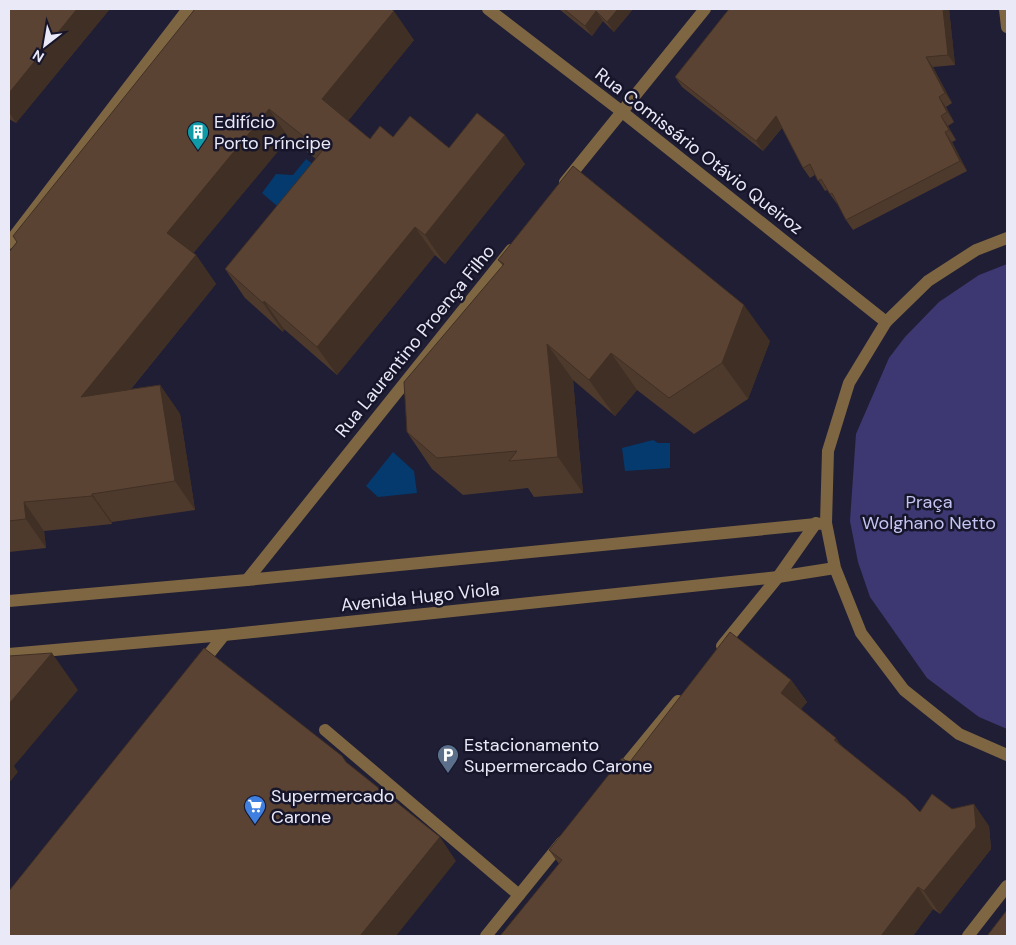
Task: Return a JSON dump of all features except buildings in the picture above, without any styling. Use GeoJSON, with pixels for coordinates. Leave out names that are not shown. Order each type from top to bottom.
{"type":"FeatureCollection","features":[{"type":"Feature","properties":{"kind":"street"},"geometry":{"type":"LineString","coordinates":[[9,243],[188,9]]}},
{"type":"Feature","properties":{"kind":"street","name":"Rua Comissário Otávio Queiroz"},"geometry":{"type":"LineString","coordinates":[[488,9],[621,111],[886,322]]}},
{"type":"Feature","properties":{"kind":"street"},"geometry":{"type":"LineString","coordinates":[[559,189],[705,9]]}},
{"type":"Feature","properties":{"kind":"street"},"geometry":{"type":"LineString","coordinates":[[1005,9],[1007,27]]}},
{"type":"Feature","properties":{"kind":"street","name":"Rua Laurentino Proença Filho"},"geometry":{"type":"LineString","coordinates":[[247,580],[522,236]]}},
{"type":"Feature","properties":{"kind":"street"},"geometry":{"type":"LineString","coordinates":[[1007,238],[976,250],[928,281],[886,322],[849,382],[828,451],[821,523],[834,568],[861,633],[904,690],[959,734],[1007,755]]}},
{"type":"Feature","properties":{"kind":"street"},"geometry":{"type":"LineString","coordinates":[[715,655],[821,523]]}},
{"type":"Feature","properties":{"kind":"street","name":"Avenida Hugo Viola"},"geometry":{"type":"LineString","coordinates":[[9,601],[247,580],[821,523]]}},
{"type":"Feature","properties":{"kind":"street","name":"Avenida Hugo Viola"},"geometry":{"type":"LineString","coordinates":[[9,654],[224,635],[778,577],[834,568]]}},
{"type":"Feature","properties":{"kind":"street"},"geometry":{"type":"LineString","coordinates":[[194,673],[224,635]]}},
{"type":"Feature","properties":{"kind":"street"},"geometry":{"type":"LineString","coordinates":[[608,787],[683,694]]}},
{"type":"Feature","properties":{"kind":"street"},"geometry":{"type":"LineString","coordinates":[[325,730],[519,895]]}},
{"type":"Feature","properties":{"kind":"street"},"geometry":{"type":"LineString","coordinates":[[486,936],[570,833]]}},
{"type":"Feature","properties":{"kind":"street"},"geometry":{"type":"LineString","coordinates":[[968,936],[1007,886]]}},
{"type":"Feature","properties":{"kind":"green space","name":"Praça Wolghano Netto"},"geometry":{"type":"Polygon","coordinates":[[[1007,264],[1007,729],[979,717],[927,678],[870,597],[858,562],[850,521],[856,434],[889,358],[905,337],[939,302],[979,275],[1007,264]]]}},
{"type":"Feature","properties":{"kind":"water"},"geometry":{"type":"Polygon","coordinates":[[[306,159],[327,175],[292,219],[262,193],[276,174],[293,175],[306,159]]]}},
{"type":"Feature","properties":{"kind":"water"},"geometry":{"type":"Polygon","coordinates":[[[653,440],[658,443],[670,443],[670,468],[625,471],[622,448],[653,440]]]}},
{"type":"Feature","properties":{"kind":"water"},"geometry":{"type":"Polygon","coordinates":[[[393,452],[414,471],[417,493],[378,497],[366,486],[393,452]]]}},
{"type":"Feature","properties":{"kind":"place","name":"Edifício Porto Príncipe"},"geometry":{"type":"Point","coordinates":[198,151]}},
{"type":"Feature","properties":{"kind":"place","name":"Estacionamento Supermercado Carone"},"geometry":{"type":"Point","coordinates":[448,774]}},
{"type":"Feature","properties":{"kind":"place","name":"Supermercado Carone"},"geometry":{"type":"Point","coordinates":[255,825]}}]}
